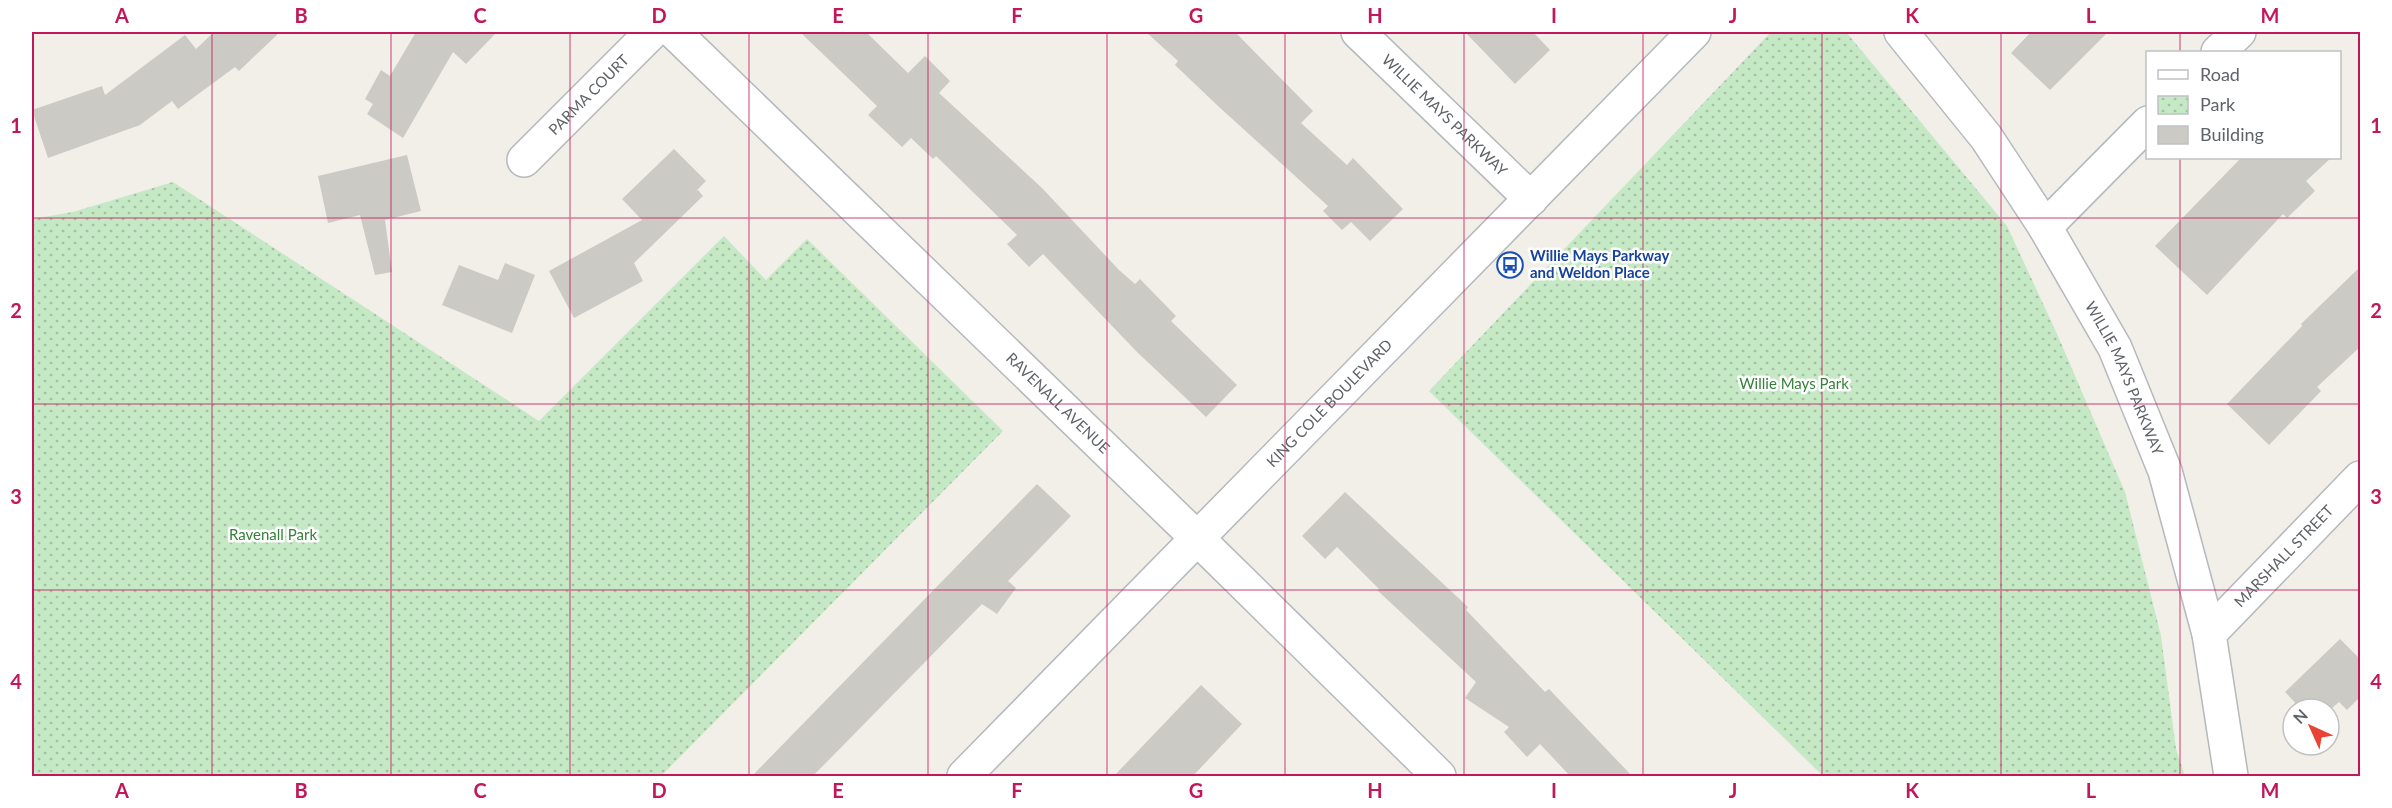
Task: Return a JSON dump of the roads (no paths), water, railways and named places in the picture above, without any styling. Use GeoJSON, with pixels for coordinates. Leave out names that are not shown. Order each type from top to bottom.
{"type":"FeatureCollection","features":[{"type":"Feature","properties":{"kind":"street","name":"PARMA COURT"},"geometry":{"type":"LineString","coordinates":[[524,160],[652,32]]}},
{"type":"Feature","properties":{"kind":"street","name":"RAVENALL AVENUE"},"geometry":{"type":"LineString","coordinates":[[674,32],[1197,538],[1439,777]]}},
{"type":"Feature","properties":{"kind":"street","name":"WILLIE MAYS PARKWAY"},"geometry":{"type":"LineString","coordinates":[[1358,32],[1531,199]]}},
{"type":"Feature","properties":{"kind":"street","name":"KING COLE BOULEVARD"},"geometry":{"type":"LineString","coordinates":[[964,777],[1694,32]]}},
{"type":"Feature","properties":{"kind":"street","name":"WILLIE MAYS PARKWAY"},"geometry":{"type":"LineString","coordinates":[[1901,32],[1986,137],[2044,227],[2115,348],[2165,471],[2209,634],[2231,777]]}},
{"type":"Feature","properties":{"kind":"street"},"geometry":{"type":"LineString","coordinates":[[2219,51],[2239,32]]}},
{"type":"Feature","properties":{"kind":"street"},"geometry":{"type":"LineString","coordinates":[[2044,227],[2146,125]]}},
{"type":"Feature","properties":{"kind":"street","name":"MARSHALL STREET"},"geometry":{"type":"LineString","coordinates":[[2209,634],[2361,478]]}},
{"type":"Feature","properties":{"kind":"place","name":"Willie Mays Parkway and Weldon Place"},"geometry":{"type":"Point","coordinates":[1510,265]}},
{"type":"Feature","properties":{"kind":"park label","name":"Willie Mays Park"},"geometry":{"type":"Point","coordinates":[1794,384]}},
{"type":"Feature","properties":{"kind":"park label","name":"Ravenall Park"},"geometry":{"type":"Point","coordinates":[273,535]}}]}
